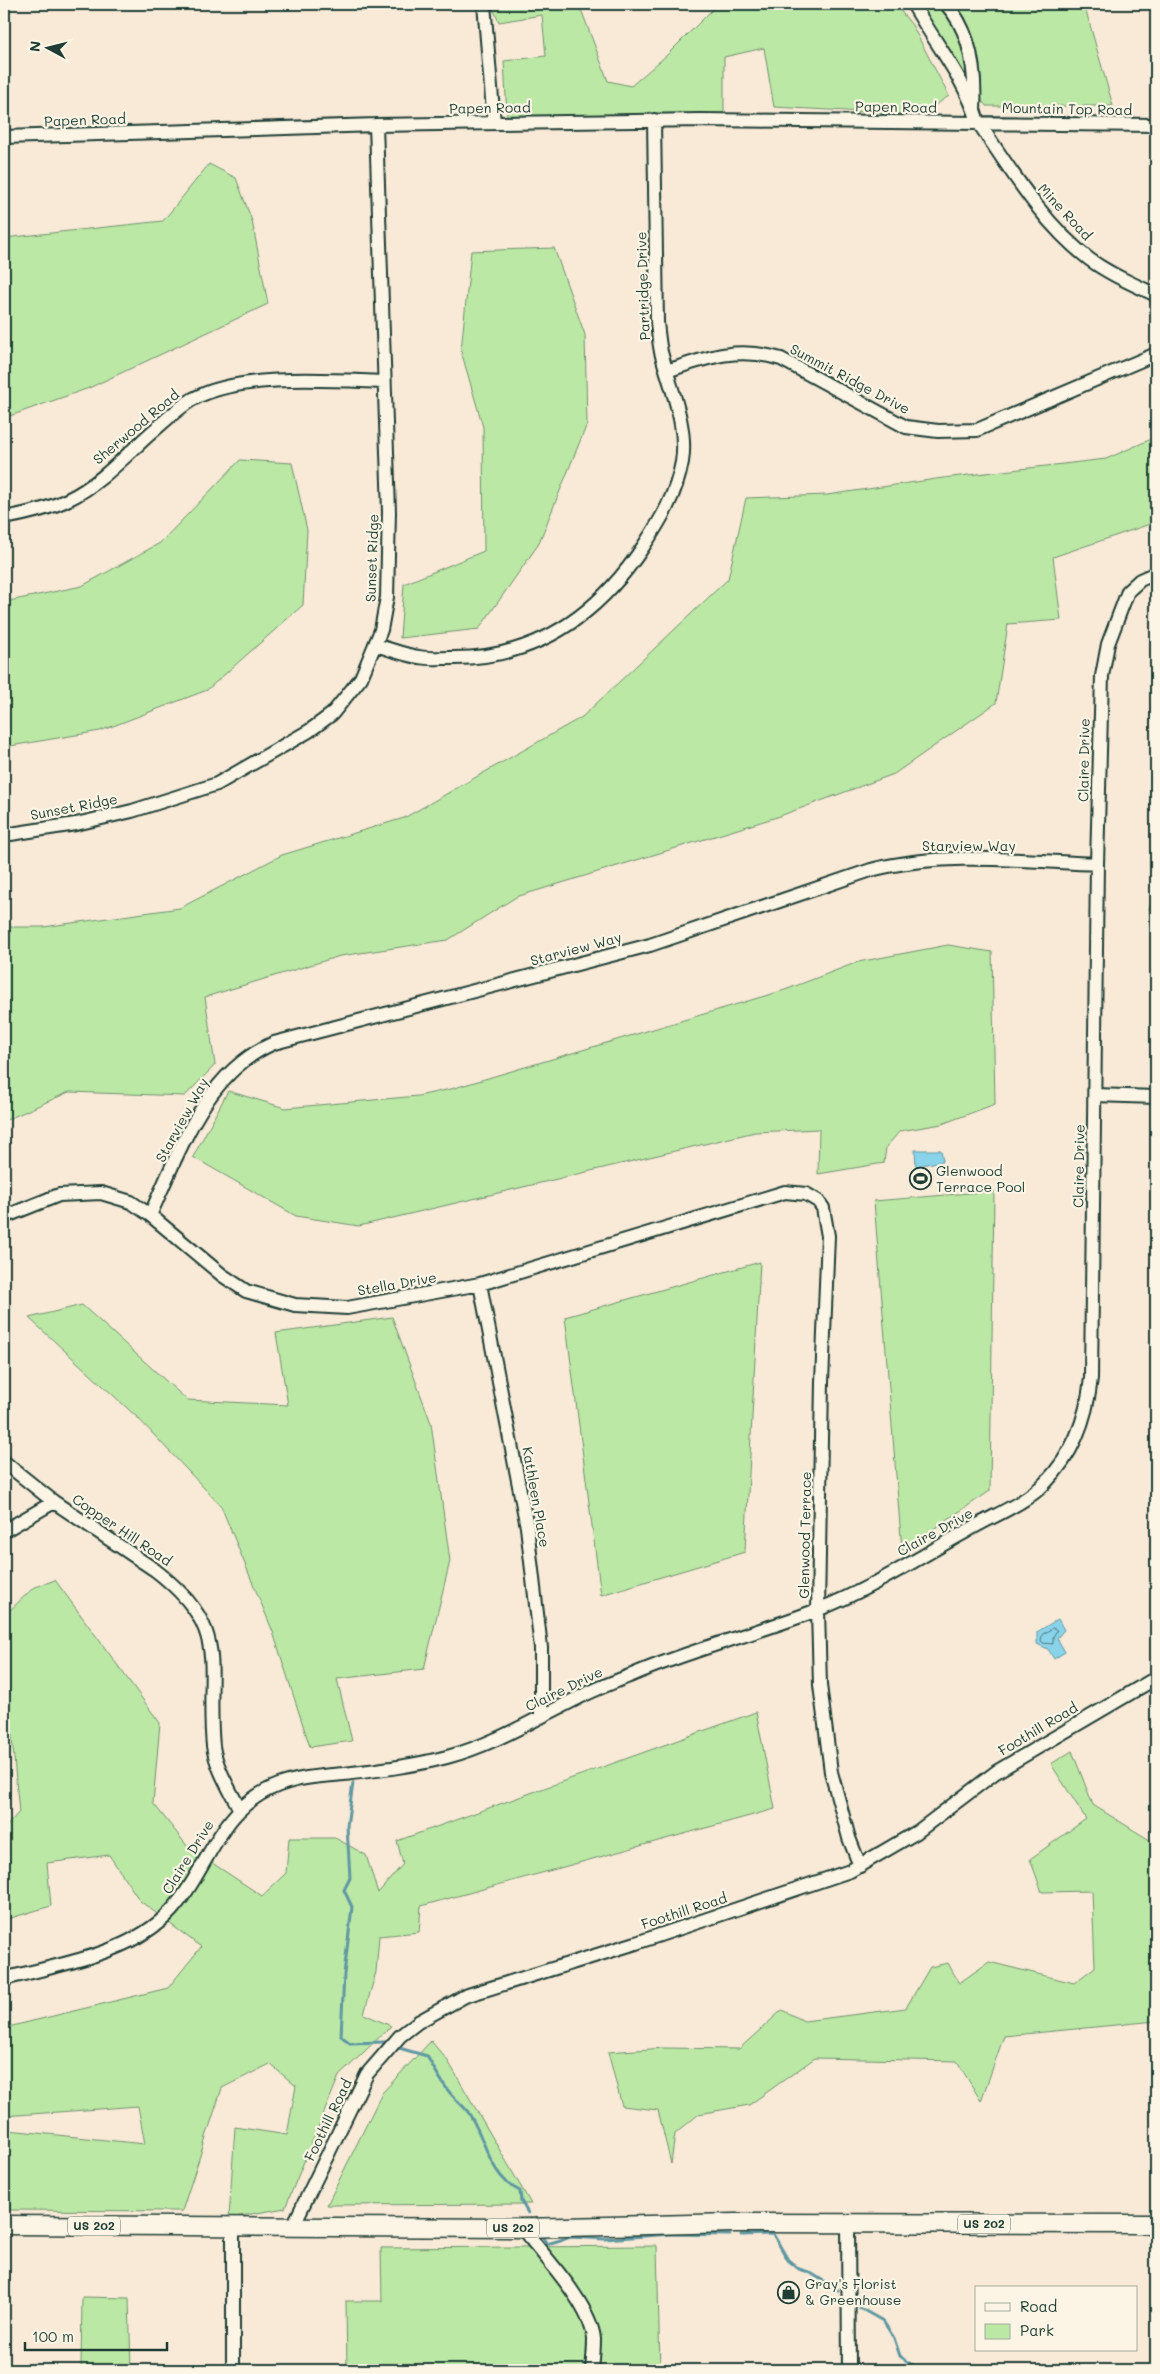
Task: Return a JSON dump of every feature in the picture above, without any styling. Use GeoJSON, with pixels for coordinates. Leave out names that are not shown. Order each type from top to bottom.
{"type":"FeatureCollection","features":[{"type":"Feature","properties":{"kind":"highway","name":"US 202"},"geometry":{"type":"LineString","coordinates":[[4,2225],[233,2228],[522,2228],[549,2226],[848,2223],[1156,2224]]}},
{"type":"Feature","properties":{"kind":"street"},"geometry":{"type":"LineString","coordinates":[[484,4],[494,123]]}},
{"type":"Feature","properties":{"kind":"street","name":"Mine Road"},"geometry":{"type":"LineString","coordinates":[[913,4],[976,116],[1022,186],[1064,237],[1104,269],[1156,295]]}},
{"type":"Feature","properties":{"kind":"street"},"geometry":{"type":"LineString","coordinates":[[946,4],[968,42],[975,72],[976,116]]}},
{"type":"Feature","properties":{"kind":"street","name":"Papen Road"},"geometry":{"type":"LineString","coordinates":[[4,137],[376,125],[976,116]]}},
{"type":"Feature","properties":{"kind":"street","name":"Mountain Top Road"},"geometry":{"type":"LineString","coordinates":[[976,116],[1156,125]]}},
{"type":"Feature","properties":{"kind":"street","name":"Partridge Drive"},"geometry":{"type":"LineString","coordinates":[[376,645],[421,658],[487,657],[509,652],[547,638],[585,612],[633,563],[665,514],[674,493],[682,461],[683,431],[660,350],[657,322],[654,120]]}},
{"type":"Feature","properties":{"kind":"street","name":"Sunset Ridge"},"geometry":{"type":"LineString","coordinates":[[4,836],[76,824],[132,811],[217,784],[309,731],[332,714],[361,678],[381,630],[387,597],[389,512],[376,125]]}},
{"type":"Feature","properties":{"kind":"street","name":"Summit Ridge Drive"},"geometry":{"type":"LineString","coordinates":[[667,371],[721,354],[742,352],[769,355],[781,359],[906,427],[954,431],[977,430],[1156,354]]}},
{"type":"Feature","properties":{"kind":"street","name":"Sherwood Road"},"geometry":{"type":"LineString","coordinates":[[4,518],[56,505],[71,498],[90,486],[181,407],[221,387],[238,384],[322,380],[384,382]]}},
{"type":"Feature","properties":{"kind":"street","name":"Claire Drive"},"geometry":{"type":"LineString","coordinates":[[4,1979],[115,1947],[147,1932],[170,1912],[184,1894],[224,1827],[240,1810],[258,1796],[280,1784],[304,1778],[397,1767],[451,1756],[495,1739],[580,1696],[675,1656],[818,1610],[868,1586],[1034,1493],[1044,1484],[1068,1453],[1088,1401],[1091,1378],[1097,864],[1102,676],[1108,644],[1128,591],[1140,580],[1156,573]]}},
{"type":"Feature","properties":{"kind":"street","name":"Starview Way"},"geometry":{"type":"LineString","coordinates":[[150,1214],[186,1139],[219,1082],[230,1070],[254,1051],[274,1043],[650,945],[871,870],[898,863],[953,860],[1097,864]]}},
{"type":"Feature","properties":{"kind":"street"},"geometry":{"type":"LineString","coordinates":[[1095,1095],[1156,1097]]}},
{"type":"Feature","properties":{"kind":"street","name":"Stella Drive"},"geometry":{"type":"LineString","coordinates":[[4,1217],[58,1195],[94,1192],[131,1202],[150,1214],[222,1275],[246,1291],[295,1305],[347,1308],[480,1284],[786,1192],[806,1194],[818,1202]]}},
{"type":"Feature","properties":{"kind":"street","name":"Glenwood Terrace"},"geometry":{"type":"LineString","coordinates":[[818,1202],[823,1208],[828,1236],[822,1382],[818,1610],[820,1686],[826,1750],[849,1838],[860,1866]]}},
{"type":"Feature","properties":{"kind":"street","name":"Kathleen Place"},"geometry":{"type":"LineString","coordinates":[[480,1284],[527,1527],[541,1648],[541,1717]]}},
{"type":"Feature","properties":{"kind":"street","name":"Copper Hill Road"},"geometry":{"type":"LineString","coordinates":[[4,1462],[54,1502],[170,1581],[191,1604],[203,1623],[212,1653],[213,1747],[217,1761],[240,1810]]}},
{"type":"Feature","properties":{"kind":"street"},"geometry":{"type":"LineString","coordinates":[[4,1531],[54,1502]]}},
{"type":"Feature","properties":{"kind":"street","name":"Foothill Road"},"geometry":{"type":"LineString","coordinates":[[292,2228],[367,2074],[400,2036],[418,2022],[465,1996],[790,1893],[860,1866],[917,1832],[996,1772],[1156,1678]]}},
{"type":"Feature","properties":{"kind":"street"},"geometry":{"type":"LineString","coordinates":[[848,2223],[849,2370]]}},
{"type":"Feature","properties":{"kind":"street"},"geometry":{"type":"LineString","coordinates":[[233,2228],[233,2370]]}},
{"type":"Feature","properties":{"kind":"street"},"geometry":{"type":"LineString","coordinates":[[522,2228],[574,2294],[591,2328],[594,2339],[592,2370]]}},
{"type":"Feature","properties":{"kind":"green space"},"geometry":{"type":"Polygon","coordinates":[[[491,4],[579,4],[608,81],[631,86],[667,55],[717,5],[895,4],[912,25],[949,96],[920,115],[774,107],[764,48],[724,57],[724,114],[507,116],[504,61],[546,56],[542,15],[499,22],[491,4]]]}},
{"type":"Feature","properties":{"kind":"green space"},"geometry":{"type":"Polygon","coordinates":[[[912,4],[1084,4],[1113,106],[986,106],[912,4]]]}},
{"type":"Feature","properties":{"kind":"green space"},"geometry":{"type":"Polygon","coordinates":[[[209,164],[236,178],[252,221],[268,304],[89,388],[4,418],[4,238],[163,221],[209,164]]]}},
{"type":"Feature","properties":{"kind":"green space"},"geometry":{"type":"Polygon","coordinates":[[[554,248],[585,335],[587,424],[538,545],[479,629],[400,638],[404,584],[484,551],[483,427],[461,351],[471,251],[554,248]]]}},
{"type":"Feature","properties":{"kind":"green space"},"geometry":{"type":"Polygon","coordinates":[[[1156,437],[1156,522],[1053,557],[1061,620],[1008,624],[996,703],[894,774],[777,817],[516,897],[448,940],[340,956],[205,997],[215,1065],[185,1096],[69,1092],[4,1121],[4,927],[43,927],[180,908],[282,855],[404,818],[582,717],[728,579],[746,498],[827,495],[943,478],[1106,459],[1156,437]]]}},
{"type":"Feature","properties":{"kind":"green space"},"geometry":{"type":"Polygon","coordinates":[[[240,460],[292,463],[307,530],[303,605],[207,690],[100,731],[4,747],[4,602],[82,586],[160,543],[240,460]]]}},
{"type":"Feature","properties":{"kind":"green space"},"geometry":{"type":"Polygon","coordinates":[[[1156,890],[1156,967],[1149,908],[1156,890]]]}},
{"type":"Feature","properties":{"kind":"green space"},"geometry":{"type":"Polygon","coordinates":[[[948,945],[992,952],[995,1104],[942,1124],[900,1131],[886,1147],[884,1163],[818,1174],[819,1129],[755,1132],[359,1226],[296,1216],[193,1157],[228,1091],[285,1108],[418,1096],[451,1089],[785,990],[858,962],[948,945]]]}},
{"type":"Feature","properties":{"kind":"green space"},"geometry":{"type":"Polygon","coordinates":[[[994,1191],[990,1491],[902,1550],[874,1201],[994,1191]]]}},
{"type":"Feature","properties":{"kind":"green space"},"geometry":{"type":"Polygon","coordinates":[[[760,1262],[745,1552],[601,1595],[565,1317],[760,1262]]]}},
{"type":"Feature","properties":{"kind":"green space"},"geometry":{"type":"Polygon","coordinates":[[[82,1305],[187,1400],[288,1405],[276,1333],[392,1317],[431,1423],[450,1561],[424,1669],[337,1679],[352,1741],[310,1747],[273,1632],[221,1506],[138,1418],[29,1318],[82,1305]]]}},
{"type":"Feature","properties":{"kind":"green space"},"geometry":{"type":"Polygon","coordinates":[[[55,1580],[160,1723],[153,1803],[188,1847],[262,1896],[286,1873],[289,1838],[335,1838],[366,1855],[378,1893],[403,1864],[397,1841],[756,1712],[775,1809],[421,1906],[419,1932],[379,1936],[376,1972],[364,2014],[391,2026],[339,2076],[285,2208],[229,2218],[235,2127],[287,2135],[296,2086],[270,2064],[222,2088],[182,2211],[10,2210],[8,2130],[145,2144],[138,2106],[4,2116],[4,2028],[168,1988],[201,1947],[140,1901],[109,1855],[47,1863],[51,1906],[4,1920],[4,1829],[19,1812],[4,1652],[4,1616],[33,1588],[55,1580]]]}},
{"type":"Feature","properties":{"kind":"green space"},"geometry":{"type":"Polygon","coordinates":[[[1072,1751],[1093,1805],[1156,1844],[1156,2021],[1004,2036],[981,2101],[957,2061],[815,2058],[749,2105],[699,2114],[675,2134],[671,2164],[658,2110],[622,2106],[608,2052],[664,2048],[739,2049],[782,2010],[804,2021],[906,2008],[930,1967],[948,1963],[959,1983],[989,1962],[1074,1983],[1095,1967],[1092,1891],[1042,1892],[1030,1859],[1086,1819],[1051,1764],[1072,1751]]]}},
{"type":"Feature","properties":{"kind":"green space"},"geometry":{"type":"Polygon","coordinates":[[[431,2041],[448,2061],[531,2204],[327,2205],[382,2093],[431,2041]]]}},
{"type":"Feature","properties":{"kind":"green space"},"geometry":{"type":"Polygon","coordinates":[[[657,2246],[660,2370],[347,2370],[346,2301],[382,2301],[381,2248],[657,2246]]]}},
{"type":"Feature","properties":{"kind":"green space"},"geometry":{"type":"Polygon","coordinates":[[[82,2297],[129,2298],[131,2370],[81,2370],[82,2297]]]}},
{"type":"Feature","properties":{"kind":"water"},"geometry":{"type":"Polygon","coordinates":[[[915,1150],[941,1150],[943,1161],[916,1166],[915,1150]]]}},
{"type":"Feature","properties":{"kind":"water"},"geometry":{"type":"Polygon","coordinates":[[[1058,1619],[1064,1630],[1057,1638],[1065,1652],[1054,1659],[1048,1649],[1037,1644],[1037,1632],[1058,1619]]]}},
{"type":"Feature","properties":{"kind":"waterway"},"geometry":{"type":"LineString","coordinates":[[353,1783],[347,1826],[350,1878],[344,1890],[352,1907],[344,1974],[341,2036],[350,2043],[384,2042]]}},
{"type":"Feature","properties":{"kind":"waterway"},"geometry":{"type":"LineString","coordinates":[[399,2048],[427,2056],[447,2089],[468,2112],[494,2167],[509,2184],[520,2191],[521,2201],[528,2213]]}},
{"type":"Feature","properties":{"kind":"waterway"},"geometry":{"type":"LineString","coordinates":[[543,2238],[547,2244],[571,2237],[605,2239],[671,2234],[730,2235]]}},
{"type":"Feature","properties":{"kind":"waterway"},"geometry":{"type":"LineString","coordinates":[[741,2235],[773,2234],[788,2260],[799,2269],[809,2272],[838,2290]]}},
{"type":"Feature","properties":{"kind":"waterway"},"geometry":{"type":"LineString","coordinates":[[860,2308],[883,2321],[894,2338],[900,2356],[920,2370]]}},
{"type":"Feature","properties":{"kind":"place","name":"Glenwood Terrace Pool"},"geometry":{"type":"Point","coordinates":[920,1179]}},
{"type":"Feature","properties":{"kind":"place","name":"Gray's Florist & Greenhouse"},"geometry":{"type":"Point","coordinates":[789,2292]}}]}
